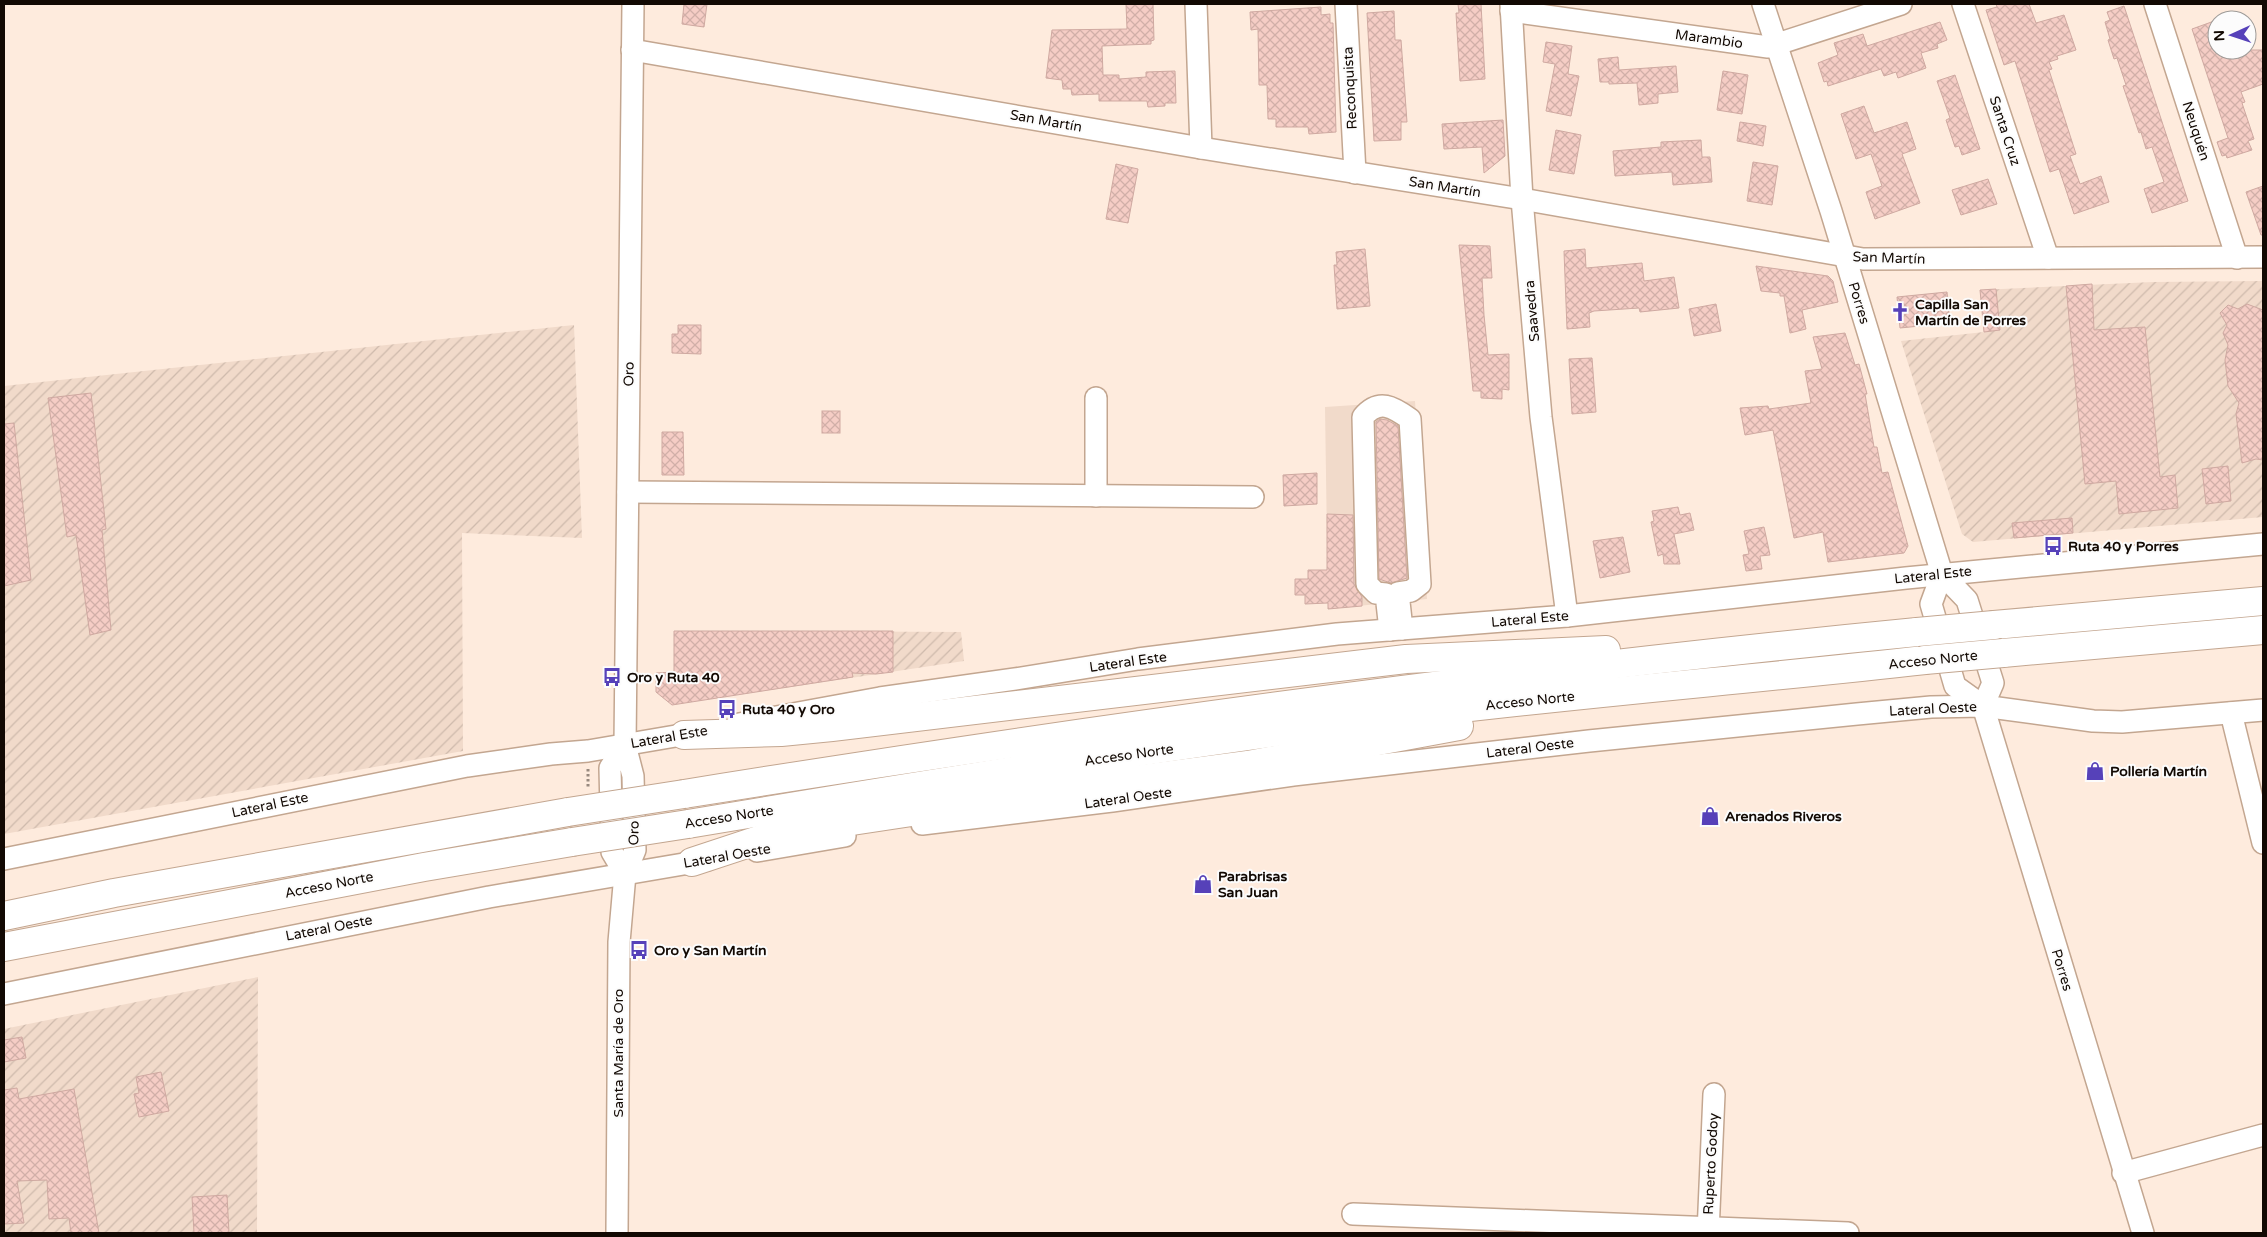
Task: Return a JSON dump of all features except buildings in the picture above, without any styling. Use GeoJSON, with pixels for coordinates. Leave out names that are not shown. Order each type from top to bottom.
{"type":"FeatureCollection","features":[{"type":"Feature","properties":{"kind":"highway","name":"Acceso Norte"},"geometry":{"type":"LineString","coordinates":[[4,916],[124,892],[568,812],[904,758],[1322,699],[1773,646],[2263,601]]}},
{"type":"Feature","properties":{"kind":"highway","name":"Acceso Norte"},"geometry":{"type":"LineString","coordinates":[[4,947],[424,867],[572,842],[907,787],[1322,726],[1446,710],[1925,660],[2263,630]]}},
{"type":"Feature","properties":{"kind":"highway"},"geometry":{"type":"LineString","coordinates":[[684,735],[781,732],[832,727],[1406,659],[1600,650],[1773,646]]}},
{"type":"Feature","properties":{"kind":"highway"},"geometry":{"type":"LineString","coordinates":[[692,862],[786,831],[1057,790],[1248,765],[1678,686]]}},
{"type":"Feature","properties":{"kind":"street","name":"Oro"},"geometry":{"type":"LineString","coordinates":[[625,874],[635,850],[633,776],[625,745],[633,4]]}},
{"type":"Feature","properties":{"kind":"street"},"geometry":{"type":"LineString","coordinates":[[1196,4],[1200,148]]}},
{"type":"Feature","properties":{"kind":"street","name":"Reconquista"},"geometry":{"type":"LineString","coordinates":[[1346,4],[1355,173]]}},
{"type":"Feature","properties":{"kind":"street","name":"Porres"},"geometry":{"type":"LineString","coordinates":[[1763,4],[1845,256],[1942,574],[1967,600],[1993,683],[1983,706],[2143,1233]]}},
{"type":"Feature","properties":{"kind":"street","name":"Marambio"},"geometry":{"type":"LineString","coordinates":[[1511,8],[1768,47],[1901,4]]}},
{"type":"Feature","properties":{"kind":"street","name":"Santa Cruz"},"geometry":{"type":"LineString","coordinates":[[1963,4],[2048,258]]}},
{"type":"Feature","properties":{"kind":"street","name":"Neuquén"},"geometry":{"type":"LineString","coordinates":[[2154,4],[2238,258]]}},
{"type":"Feature","properties":{"kind":"street","name":"Saavedra"},"geometry":{"type":"LineString","coordinates":[[1511,8],[1522,199],[1541,417],[1566,616]]}},
{"type":"Feature","properties":{"kind":"street","name":"San Martín"},"geometry":{"type":"LineString","coordinates":[[632,50],[1200,148],[1522,199],[1863,259],[2263,258]]}},
{"type":"Feature","properties":{"kind":"street"},"geometry":{"type":"LineString","coordinates":[[1096,398],[1096,496]]}},
{"type":"Feature","properties":{"kind":"street"},"geometry":{"type":"LineString","coordinates":[[1378,406],[1394,408],[1410,419],[1420,584],[1411,591],[1398,593],[1396,630],[1386,594],[1376,593],[1367,584],[1363,417],[1370,409],[1378,406]]}},
{"type":"Feature","properties":{"kind":"street"},"geometry":{"type":"LineString","coordinates":[[628,492],[1253,497]]}},
{"type":"Feature","properties":{"kind":"street","name":"Lateral Este"},"geometry":{"type":"LineString","coordinates":[[4,859],[467,766],[625,745],[880,698],[1138,659],[1337,634],[1566,616],[1942,574],[2263,544]]}},
{"type":"Feature","properties":{"kind":"street"},"geometry":{"type":"LineString","coordinates":[[1942,574],[1931,604],[1955,686],[1983,706]]}},
{"type":"Feature","properties":{"kind":"street","name":"Lateral Oeste"},"geometry":{"type":"LineString","coordinates":[[4,994],[489,897],[884,829],[1112,801],[1293,775],[1589,741],[1931,708],[1983,706],[2105,722],[2263,710]]}},
{"type":"Feature","properties":{"kind":"street"},"geometry":{"type":"LineString","coordinates":[[2230,714],[2263,843]]}},
{"type":"Feature","properties":{"kind":"street","name":"Santa María de Oro"},"geometry":{"type":"LineString","coordinates":[[617,1233],[619,942],[625,874]]}},
{"type":"Feature","properties":{"kind":"street","name":"Ruperto Godoy"},"geometry":{"type":"LineString","coordinates":[[1708,1231],[1714,1094]]}},
{"type":"Feature","properties":{"kind":"street"},"geometry":{"type":"LineString","coordinates":[[2123,1172],[2263,1135]]}},
{"type":"Feature","properties":{"kind":"street"},"geometry":{"type":"LineString","coordinates":[[1353,1214],[1708,1231],[1848,1233]]}},
{"type":"Feature","properties":{"kind":"shaded area"},"geometry":{"type":"Polygon","coordinates":[[[2263,281],[2263,517],[1973,542],[1962,534],[1901,341],[1984,332],[1980,290],[2153,282],[2263,281]]]}},
{"type":"Feature","properties":{"kind":"shaded area"},"geometry":{"type":"Polygon","coordinates":[[[574,325],[582,538],[462,533],[463,751],[4,834],[4,386],[574,325]]]}},
{"type":"Feature","properties":{"kind":"shaded area"},"geometry":{"type":"Polygon","coordinates":[[[1415,401],[1427,599],[1328,609],[1325,407],[1415,401]]]}},
{"type":"Feature","properties":{"kind":"shaded area"},"geometry":{"type":"Polygon","coordinates":[[[757,631],[961,632],[964,661],[757,692],[757,631]]]}},
{"type":"Feature","properties":{"kind":"shaded area"},"geometry":{"type":"Polygon","coordinates":[[[258,977],[257,1233],[4,1233],[4,1029],[258,977]]]}},
{"type":"Feature","properties":{"kind":"place","name":"Capilla San Martín de Porres"},"geometry":{"type":"Point","coordinates":[1900,312]}},
{"type":"Feature","properties":{"kind":"place","name":"Ruta 40 y Porres"},"geometry":{"type":"Point","coordinates":[2053,546]}},
{"type":"Feature","properties":{"kind":"place","name":"Oro y Ruta 40"},"geometry":{"type":"Point","coordinates":[612,677]}},
{"type":"Feature","properties":{"kind":"place","name":"Ruta 40 y Oro"},"geometry":{"type":"Point","coordinates":[727,709]}},
{"type":"Feature","properties":{"kind":"place","name":"Pollería Martín"},"geometry":{"type":"Point","coordinates":[2095,771]}},
{"type":"Feature","properties":{"kind":"place","name":"Arenados Riveros"},"geometry":{"type":"Point","coordinates":[1710,816]}},
{"type":"Feature","properties":{"kind":"place","name":"Parabrisas San Juan"},"geometry":{"type":"Point","coordinates":[1203,884]}},
{"type":"Feature","properties":{"kind":"place","name":"Oro y San Martín"},"geometry":{"type":"Point","coordinates":[639,950]}}]}
